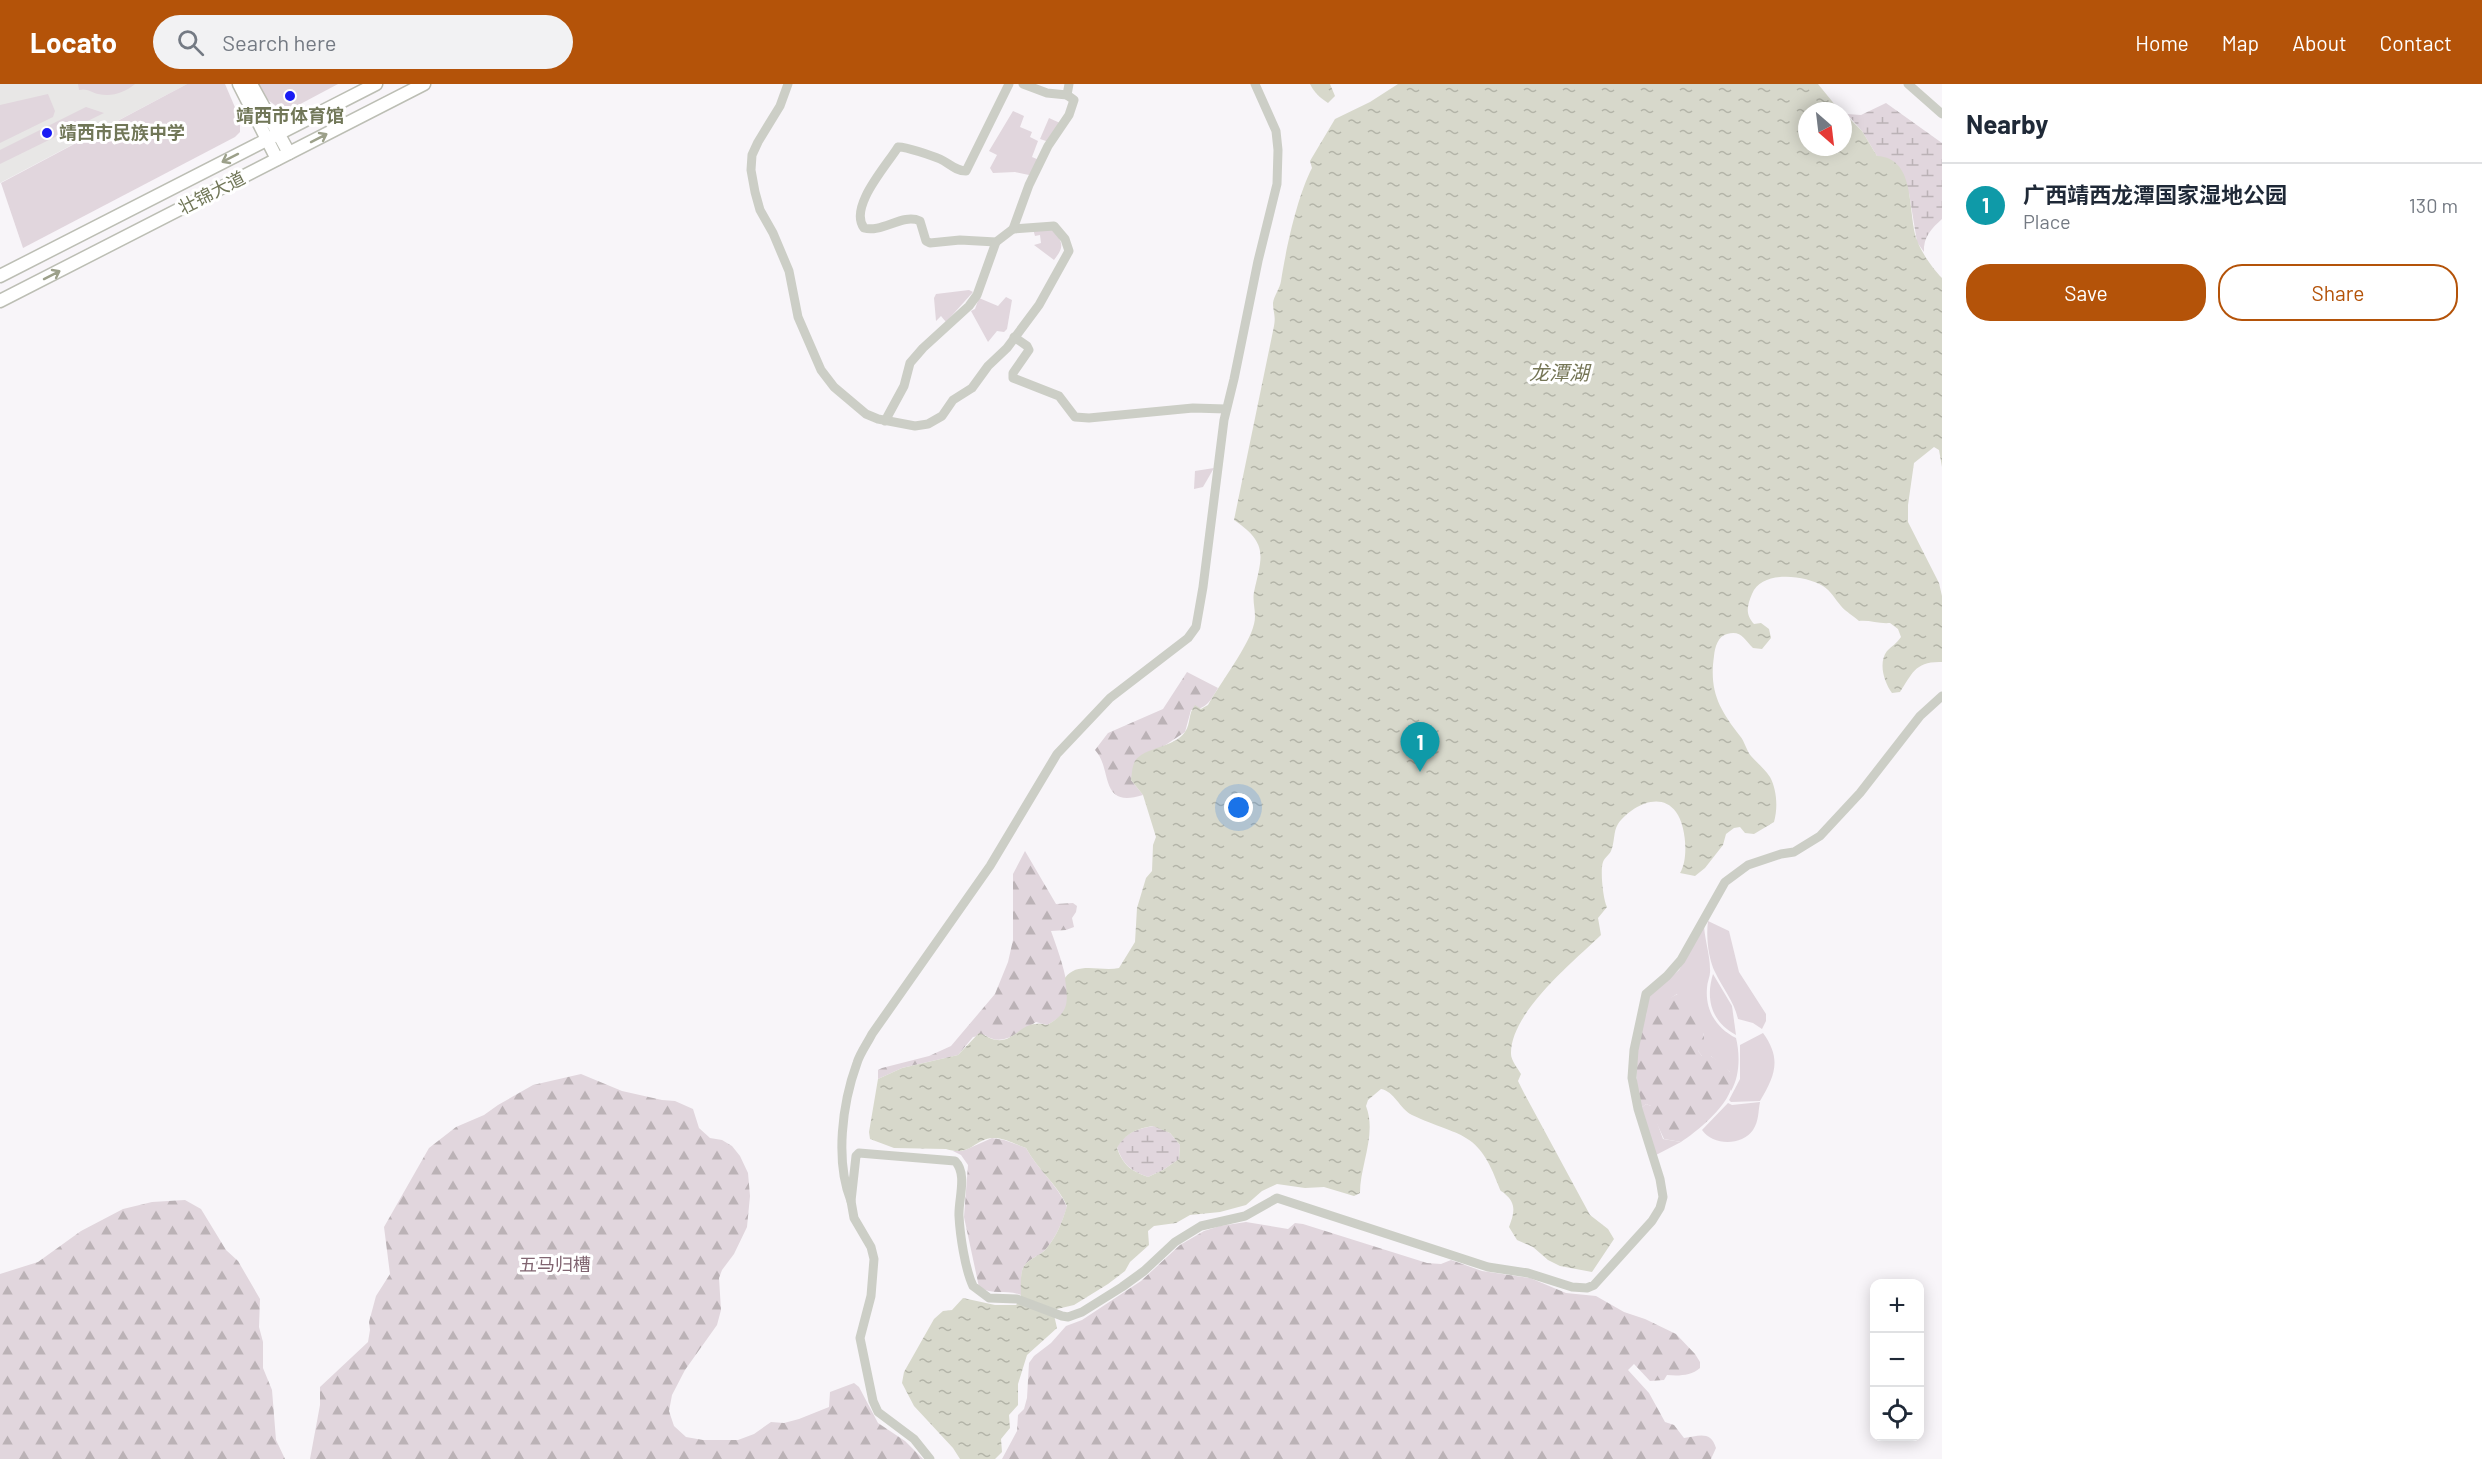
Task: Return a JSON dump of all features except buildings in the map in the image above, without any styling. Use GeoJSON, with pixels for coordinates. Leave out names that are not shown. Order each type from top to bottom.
{"type":"FeatureCollection","features":[{"type":"Feature","properties":{"kind":"main road"},"geometry":{"type":"LineString","coordinates":[[239,84],[272,137],[289,153]]}},
{"type":"Feature","properties":{"kind":"main road"},"geometry":{"type":"LineString","coordinates":[[251,84],[272,137],[277,159]]}},
{"type":"Feature","properties":{"kind":"main road","name":"壮锦大道"},"geometry":{"type":"LineString","coordinates":[[0,276],[376,84]]}},
{"type":"Feature","properties":{"kind":"main road","name":"壮锦大道"},"geometry":{"type":"LineString","coordinates":[[0,301],[424,84]]}},
{"type":"Feature","properties":{"kind":"street"},"geometry":{"type":"LineString","coordinates":[[788,84],[780,106],[752,156],[751,170],[755,192],[760,210],[776,239],[789,271],[798,316],[821,370],[834,387],[866,414],[885,421],[915,426],[938,419],[955,397],[975,385],[988,366],[1007,348],[1039,305],[1069,251],[1065,239],[1054,226],[1014,229],[996,242],[977,295],[969,306],[910,363],[904,386],[885,421]]}},
{"type":"Feature","properties":{"kind":"street"},"geometry":{"type":"LineString","coordinates":[[996,242],[960,240],[930,243],[926,241],[924,228],[918,219],[870,230],[862,226],[860,218],[872,182],[901,146],[939,159],[959,171],[967,169],[1009,84]]}},
{"type":"Feature","properties":{"kind":"street"},"geometry":{"type":"LineString","coordinates":[[1014,229],[1029,185],[1048,146],[1071,110],[1074,100],[1067,94],[1047,93],[1023,84]]}},
{"type":"Feature","properties":{"kind":"street"},"geometry":{"type":"LineString","coordinates":[[1067,94],[1069,84]]}},
{"type":"Feature","properties":{"kind":"street"},"geometry":{"type":"LineString","coordinates":[[930,1459],[914,1439],[879,1412],[873,1401],[860,1338],[871,1296],[874,1259],[871,1247],[854,1218],[842,1173],[844,1117],[857,1061],[872,1034],[990,866],[1057,754],[1110,698],[1188,638],[1196,627],[1226,409],[1277,184],[1276,130],[1255,84]]}},
{"type":"Feature","properties":{"kind":"street"},"geometry":{"type":"LineString","coordinates":[[1908,84],[1942,114]]}},
{"type":"Feature","properties":{"kind":"street"},"geometry":{"type":"LineString","coordinates":[[1014,337],[1028,346],[1029,350],[1013,373],[1013,378],[1059,396],[1076,417],[1089,418],[1193,408],[1226,409]]}},
{"type":"Feature","properties":{"kind":"street"},"geometry":{"type":"LineString","coordinates":[[851,1202],[856,1156],[859,1153],[955,1161],[961,1175],[958,1215],[971,1282],[976,1290],[989,1298],[1017,1299],[1056,1315],[1068,1317],[1082,1312],[1138,1276],[1175,1242],[1201,1226],[1245,1216],[1277,1198],[1488,1267],[1528,1273],[1577,1288],[1594,1285],[1652,1221],[1663,1197],[1660,1179],[1641,1122],[1632,1078],[1634,1050],[1646,994],[1681,960],[1725,882],[1748,865],[1794,852],[1820,836],[1860,793],[1920,716],[1942,696]]}},
{"type":"Feature","properties":{"kind":"shaded area","name":"靖西市民族中学"},"geometry":{"type":"Polygon","coordinates":[[[0,84],[187,84],[0,183],[0,84]]]}},
{"type":"Feature","properties":{"kind":"green space"},"geometry":{"type":"Polygon","coordinates":[[[78,84],[135,84],[127,90],[108,95],[79,90],[78,84]]]}},
{"type":"Feature","properties":{"kind":"green space"},"geometry":{"type":"Polygon","coordinates":[[[187,84],[225,84],[240,119],[240,132],[235,137],[23,248],[1,183],[187,84]]]}},
{"type":"Feature","properties":{"kind":"green space","name":"靖西市体育馆"},"geometry":{"type":"Polygon","coordinates":[[[258,84],[338,84],[283,111],[268,100],[258,84]]]}},
{"type":"Feature","properties":{"kind":"green space"},"geometry":{"type":"Polygon","coordinates":[[[48,94],[55,111],[53,117],[0,143],[0,105],[48,94]]]}},
{"type":"Feature","properties":{"kind":"green space"},"geometry":{"type":"Polygon","coordinates":[[[1886,103],[1942,143],[1942,219],[1927,237],[1924,252],[1917,242],[1909,193],[1877,156],[1862,131],[1852,120],[1852,114],[1861,115],[1886,103]]]}},
{"type":"Feature","properties":{"kind":"green space"},"geometry":{"type":"Polygon","coordinates":[[[86,107],[104,113],[0,164],[0,150],[86,107]]]}},
{"type":"Feature","properties":{"kind":"green space"},"geometry":{"type":"Polygon","coordinates":[[[1013,111],[1024,116],[1020,127],[1032,132],[1030,137],[1038,141],[1032,157],[1039,160],[1029,175],[1015,172],[993,173],[990,168],[997,155],[989,151],[1013,111]]]}},
{"type":"Feature","properties":{"kind":"green space"},"geometry":{"type":"Polygon","coordinates":[[[1049,118],[1060,123],[1049,142],[1040,139],[1049,118]]]}},
{"type":"Feature","properties":{"kind":"green space"},"geometry":{"type":"Polygon","coordinates":[[[1033,229],[1052,229],[1058,237],[1061,247],[1054,260],[1034,245],[1041,243],[1040,235],[1035,236],[1033,229]]]}},
{"type":"Feature","properties":{"kind":"green space"},"geometry":{"type":"Polygon","coordinates":[[[969,290],[973,292],[946,322],[941,316],[936,321],[934,298],[936,294],[969,290]]]}},
{"type":"Feature","properties":{"kind":"green space"},"geometry":{"type":"Polygon","coordinates":[[[1006,297],[1012,300],[1007,329],[1004,332],[997,331],[988,342],[971,311],[975,309],[979,298],[998,306],[1006,297]]]}},
{"type":"Feature","properties":{"kind":"green space"},"geometry":{"type":"Polygon","coordinates":[[[1214,468],[1203,487],[1194,489],[1195,471],[1214,468]]]}},
{"type":"Feature","properties":{"kind":"green space"},"geometry":{"type":"Polygon","coordinates":[[[1187,672],[1218,688],[1204,706],[1191,710],[1185,732],[1164,746],[1131,780],[1143,795],[1129,798],[1119,797],[1109,785],[1104,767],[1095,750],[1108,733],[1163,709],[1187,672]]]}},
{"type":"Feature","properties":{"kind":"green space"},"geometry":{"type":"Polygon","coordinates":[[[1025,851],[1056,904],[1073,903],[1077,906],[1072,918],[1074,927],[1051,931],[1067,982],[1068,1003],[1065,1010],[1047,1025],[1036,1022],[1005,1039],[991,1039],[985,1035],[973,1037],[958,1055],[902,1068],[878,1079],[878,1070],[882,1068],[929,1056],[951,1046],[995,994],[1008,962],[1013,940],[1013,874],[1025,851]]]}},
{"type":"Feature","properties":{"kind":"green space"},"geometry":{"type":"Polygon","coordinates":[[[1708,921],[1729,931],[1739,972],[1766,1014],[1766,1021],[1762,1029],[1753,1023],[1738,1019],[1711,960],[1707,940],[1708,921]]]}},
{"type":"Feature","properties":{"kind":"green space"},"geometry":{"type":"Polygon","coordinates":[[[1704,926],[1710,964],[1708,1004],[1718,1024],[1736,1038],[1737,1044],[1738,1072],[1731,1091],[1730,1072],[1711,1056],[1702,1056],[1698,1051],[1704,1035],[1695,1014],[1677,994],[1645,1015],[1649,996],[1679,970],[1704,926]]]}},
{"type":"Feature","properties":{"kind":"green space"},"geometry":{"type":"Polygon","coordinates":[[[1713,974],[1732,1006],[1736,1035],[1721,1024],[1712,1009],[1710,993],[1713,974]]]}},
{"type":"Feature","properties":{"kind":"green space"},"geometry":{"type":"Polygon","coordinates":[[[1682,992],[1696,1013],[1703,1031],[1703,1041],[1698,1051],[1702,1056],[1708,1054],[1723,1065],[1730,1072],[1733,1081],[1725,1101],[1717,1111],[1681,1142],[1664,1139],[1657,1124],[1651,1123],[1648,1114],[1651,1106],[1646,1104],[1640,1109],[1636,1073],[1638,1043],[1644,1019],[1655,1006],[1682,992]]]}},
{"type":"Feature","properties":{"kind":"green space"},"geometry":{"type":"Polygon","coordinates":[[[1763,1033],[1773,1051],[1773,1075],[1760,1101],[1731,1102],[1729,1100],[1740,1079],[1740,1045],[1763,1033]]]}},
{"type":"Feature","properties":{"kind":"green space","name":"五马归槽"},"geometry":{"type":"Polygon","coordinates":[[[581,1074],[622,1091],[675,1101],[693,1109],[699,1128],[710,1138],[722,1140],[732,1146],[748,1173],[750,1196],[747,1227],[719,1278],[721,1310],[717,1325],[685,1370],[672,1395],[669,1411],[674,1426],[686,1437],[703,1440],[738,1440],[754,1434],[771,1422],[784,1423],[829,1407],[830,1392],[854,1383],[859,1387],[878,1423],[905,1441],[923,1459],[310,1459],[320,1405],[320,1387],[368,1342],[369,1322],[376,1296],[390,1274],[384,1227],[429,1148],[456,1127],[484,1115],[533,1085],[581,1074]]]}},
{"type":"Feature","properties":{"kind":"green space"},"geometry":{"type":"Polygon","coordinates":[[[1760,1102],[1755,1127],[1742,1139],[1720,1141],[1713,1139],[1702,1130],[1728,1103],[1732,1105],[1760,1102]]]}},
{"type":"Feature","properties":{"kind":"green space"},"geometry":{"type":"Polygon","coordinates":[[[1646,1104],[1651,1106],[1663,1139],[1681,1142],[1656,1155],[1640,1109],[1646,1104]]]}},
{"type":"Feature","properties":{"kind":"green space"},"geometry":{"type":"Polygon","coordinates":[[[1154,1126],[1170,1133],[1180,1145],[1179,1159],[1148,1177],[1128,1166],[1117,1147],[1132,1132],[1154,1126]]]}},
{"type":"Feature","properties":{"kind":"green space"},"geometry":{"type":"Polygon","coordinates":[[[992,1138],[1026,1148],[1067,1207],[1059,1229],[1050,1244],[1024,1267],[1021,1295],[984,1290],[979,1287],[964,1217],[968,1165],[961,1155],[953,1151],[963,1151],[992,1138]]]}},
{"type":"Feature","properties":{"kind":"green space"},"geometry":{"type":"Polygon","coordinates":[[[185,1200],[201,1209],[226,1250],[238,1261],[260,1299],[259,1327],[263,1342],[263,1368],[272,1390],[276,1440],[285,1459],[0,1459],[0,1274],[38,1262],[81,1231],[123,1209],[152,1202],[185,1200]]]}},
{"type":"Feature","properties":{"kind":"green space"},"geometry":{"type":"Polygon","coordinates":[[[1246,1222],[1288,1229],[1295,1223],[1303,1224],[1427,1263],[1441,1264],[1451,1260],[1482,1271],[1530,1278],[1566,1293],[1596,1296],[1624,1312],[1676,1334],[1700,1362],[1700,1368],[1696,1371],[1689,1374],[1667,1375],[1664,1380],[1650,1381],[1634,1364],[1628,1370],[1649,1393],[1665,1422],[1674,1425],[1684,1438],[1703,1435],[1714,1442],[1716,1448],[1711,1459],[1002,1459],[1017,1431],[1018,1415],[1024,1409],[1029,1363],[1034,1356],[1051,1343],[1066,1326],[1082,1320],[1141,1281],[1180,1245],[1204,1231],[1246,1222]]]}},
{"type":"Feature","properties":{"kind":"water"},"geometry":{"type":"Polygon","coordinates":[[[1310,84],[1330,84],[1335,96],[1328,103],[1313,90],[1310,84]]]}},
{"type":"Feature","properties":{"kind":"water","name":"龙潭湖"},"geometry":{"type":"Polygon","coordinates":[[[1398,84],[1818,84],[1833,102],[1798,102],[1798,156],[1852,156],[1852,121],[1862,131],[1877,156],[1890,159],[1899,166],[1905,176],[1917,240],[1921,250],[1942,278],[1942,467],[1939,450],[1934,447],[1914,463],[1908,522],[1939,583],[1942,596],[1942,662],[1920,666],[1911,674],[1900,692],[1892,693],[1885,678],[1883,661],[1887,651],[1901,637],[1898,629],[1890,623],[1859,621],[1843,608],[1823,586],[1795,577],[1765,581],[1757,586],[1752,594],[1748,606],[1749,617],[1754,624],[1761,623],[1769,629],[1771,638],[1762,649],[1753,648],[1736,633],[1724,635],[1718,642],[1714,653],[1714,690],[1721,708],[1742,738],[1749,754],[1770,777],[1776,799],[1774,822],[1754,834],[1745,833],[1740,827],[1734,828],[1726,834],[1723,845],[1705,868],[1695,876],[1680,873],[1685,859],[1684,833],[1676,812],[1662,802],[1654,802],[1646,803],[1630,812],[1618,824],[1611,851],[1603,862],[1602,884],[1607,907],[1598,918],[1601,935],[1545,989],[1532,1005],[1513,1038],[1511,1056],[1521,1074],[1518,1081],[1524,1093],[1590,1215],[1608,1229],[1614,1239],[1592,1272],[1560,1266],[1548,1260],[1533,1247],[1517,1240],[1509,1227],[1513,1205],[1500,1190],[1491,1168],[1475,1145],[1456,1133],[1412,1115],[1390,1093],[1381,1089],[1368,1100],[1366,1106],[1370,1127],[1360,1193],[1354,1196],[1324,1187],[1305,1188],[1277,1184],[1262,1191],[1246,1205],[1220,1212],[1190,1215],[1176,1223],[1154,1226],[1148,1231],[1149,1245],[1130,1262],[1125,1271],[1074,1305],[1057,1309],[1054,1315],[1057,1328],[1027,1355],[1018,1384],[1018,1405],[1009,1415],[1010,1428],[1001,1439],[1002,1452],[995,1459],[960,1459],[953,1448],[914,1406],[902,1383],[904,1372],[934,1319],[943,1311],[952,1310],[963,1298],[995,1305],[1016,1305],[1021,1300],[1022,1271],[1029,1261],[1043,1252],[1050,1244],[1059,1229],[1067,1206],[1026,1148],[1006,1140],[986,1139],[962,1151],[955,1151],[894,1148],[870,1139],[869,1132],[878,1079],[902,1068],[958,1055],[979,1033],[1000,1040],[1013,1036],[1030,1025],[1047,1025],[1064,1011],[1067,1000],[1065,978],[1070,973],[1083,968],[1119,968],[1135,942],[1137,908],[1146,878],[1152,871],[1153,845],[1156,837],[1143,795],[1131,780],[1133,765],[1139,756],[1174,741],[1185,732],[1195,705],[1201,709],[1208,705],[1251,633],[1255,620],[1254,596],[1260,552],[1253,536],[1234,520],[1274,326],[1274,300],[1280,284],[1289,239],[1297,208],[1312,168],[1310,161],[1335,119],[1370,102],[1398,84]],[[1153,1126],[1128,1135],[1117,1148],[1128,1167],[1148,1177],[1179,1159],[1180,1145],[1170,1133],[1153,1126]]]}},
{"type":"Feature","properties":{"kind":"place","name":"靖西市体育馆"},"geometry":{"type":"Point","coordinates":[290,96]}},
{"type":"Feature","properties":{"kind":"place","name":"靖西市民族中学"},"geometry":{"type":"Point","coordinates":[47,133]}},
{"type":"Feature","properties":{"kind":"place","name":"广西靖西龙潭国家湿地公园"},"geometry":{"type":"Point","coordinates":[1420,772]}}]}
